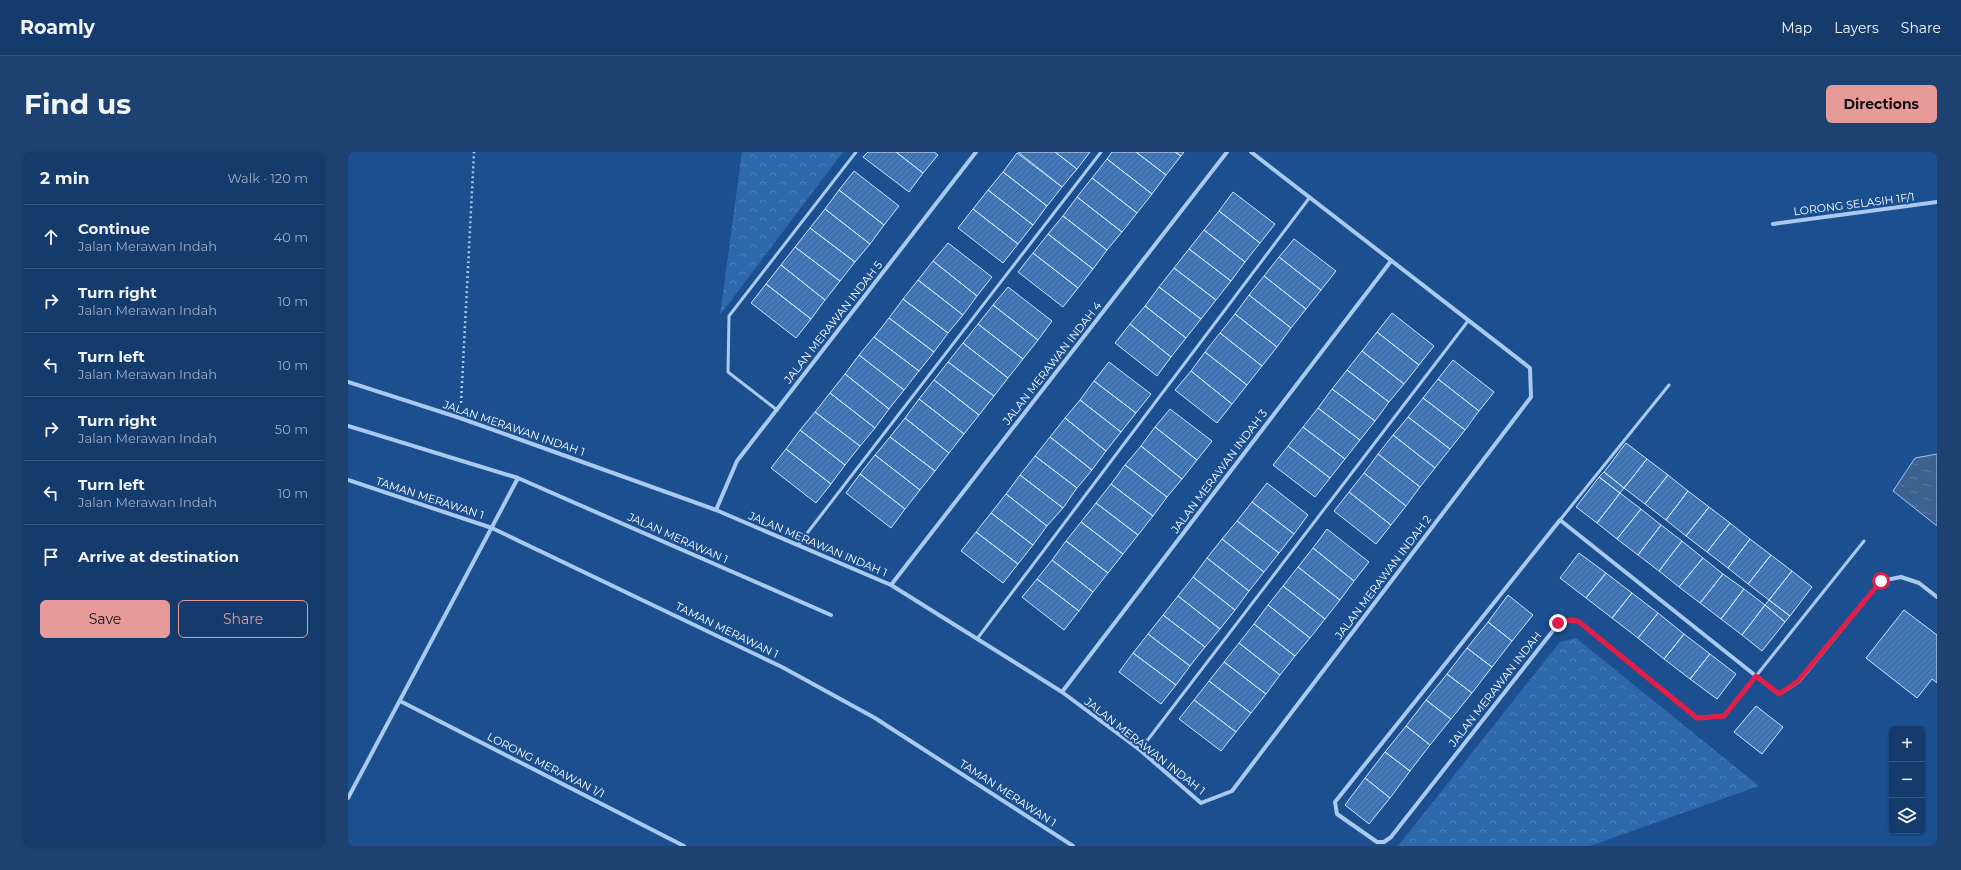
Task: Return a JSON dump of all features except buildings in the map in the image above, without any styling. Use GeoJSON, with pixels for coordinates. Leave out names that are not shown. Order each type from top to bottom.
{"type":"FeatureCollection","features":[{"type":"Feature","properties":{"kind":"street","name":"JALAN MERAWAN INDAH 5"},"geometry":{"type":"LineString","coordinates":[[716,510],[737,461],[976,152]]}},
{"type":"Feature","properties":{"kind":"street","name":"JALAN MERAWAN INDAH 4"},"geometry":{"type":"LineString","coordinates":[[891,585],[1227,152]]}},
{"type":"Feature","properties":{"kind":"street"},"geometry":{"type":"LineString","coordinates":[[1251,152],[1468,321]]}},
{"type":"Feature","properties":{"kind":"street","name":"LORONG SELASIH 1F/1"},"geometry":{"type":"LineString","coordinates":[[1773,224],[1937,202]]}},
{"type":"Feature","properties":{"kind":"street","name":"JALAN MERAWAN INDAH 3"},"geometry":{"type":"LineString","coordinates":[[1062,692],[1391,261]]}},
{"type":"Feature","properties":{"kind":"street","name":"JALAN MERAWAN INDAH 2"},"geometry":{"type":"LineString","coordinates":[[1232,791],[1531,397],[1530,368],[1468,321]]}},
{"type":"Feature","properties":{"kind":"street","name":"JALAN MERAWAN INDAH 1"},"geometry":{"type":"LineString","coordinates":[[348,382],[460,418],[716,510],[891,585],[1062,692],[1140,750],[1201,802],[1232,791]]}},
{"type":"Feature","properties":{"kind":"street","name":"JALAN MERAWAN 1"},"geometry":{"type":"LineString","coordinates":[[348,426],[518,478],[831,615]]}},
{"type":"Feature","properties":{"kind":"street"},"geometry":{"type":"LineString","coordinates":[[348,798],[518,478]]}},
{"type":"Feature","properties":{"kind":"street","name":"TAMAN MERAWAN 1"},"geometry":{"type":"LineString","coordinates":[[348,480],[492,528],[782,666],[875,718],[1073,846]]}},
{"type":"Feature","properties":{"kind":"street"},"geometry":{"type":"LineString","coordinates":[[1560,520],[1779,694],[1798,681],[1881,581],[1901,576],[1919,583],[1937,597]]}},
{"type":"Feature","properties":{"kind":"street","name":"JALAN MERAWAN INDAH"},"geometry":{"type":"LineString","coordinates":[[1560,520],[1335,802],[1337,814],[1377,842],[1384,842],[1391,837],[1558,623],[1568,620],[1578,621],[1697,718],[1724,716],[1756,676]]}},
{"type":"Feature","properties":{"kind":"street","name":"LORONG MERAWAN 1/1"},"geometry":{"type":"LineString","coordinates":[[400,701],[684,846]]}},
{"type":"Feature","properties":{"kind":"lane"},"geometry":{"type":"LineString","coordinates":[[777,410],[728,372],[729,316],[856,152]]}},
{"type":"Feature","properties":{"kind":"lane"},"geometry":{"type":"LineString","coordinates":[[798,545],[1101,152]]}},
{"type":"Feature","properties":{"kind":"lane"},"geometry":{"type":"LineString","coordinates":[[977,639],[1310,197]]}},
{"type":"Feature","properties":{"kind":"lane"},"geometry":{"type":"LineString","coordinates":[[1140,750],[1468,321]]}},
{"type":"Feature","properties":{"kind":"lane"},"geometry":{"type":"LineString","coordinates":[[1560,520],[1669,385]]}},
{"type":"Feature","properties":{"kind":"lane"},"geometry":{"type":"LineString","coordinates":[[1756,676],[1864,541]]}},
{"type":"Feature","properties":{"kind":"path"},"geometry":{"type":"LineString","coordinates":[[460,418],[474,152]]}},
{"type":"Feature","properties":{"kind":"green space"},"geometry":{"type":"Polygon","coordinates":[[[742,152],[843,152],[720,315],[742,152]]]}},
{"type":"Feature","properties":{"kind":"green space"},"geometry":{"type":"Polygon","coordinates":[[[1576,638],[1759,786],[1590,846],[1398,846],[1560,642],[1576,638]]]}},
{"type":"Feature","properties":{"kind":"water"},"geometry":{"type":"Polygon","coordinates":[[[1937,454],[1937,526],[1893,491],[1915,458],[1937,454]]]}},
{"type":"Feature","properties":{"kind":"route"},"geometry":{"type":"LineString","coordinates":[[1558,623],[1568,620],[1578,621],[1697,718],[1710,718],[1724,716],[1756,676],[1779,694],[1798,681],[1881,581]]}}]}
